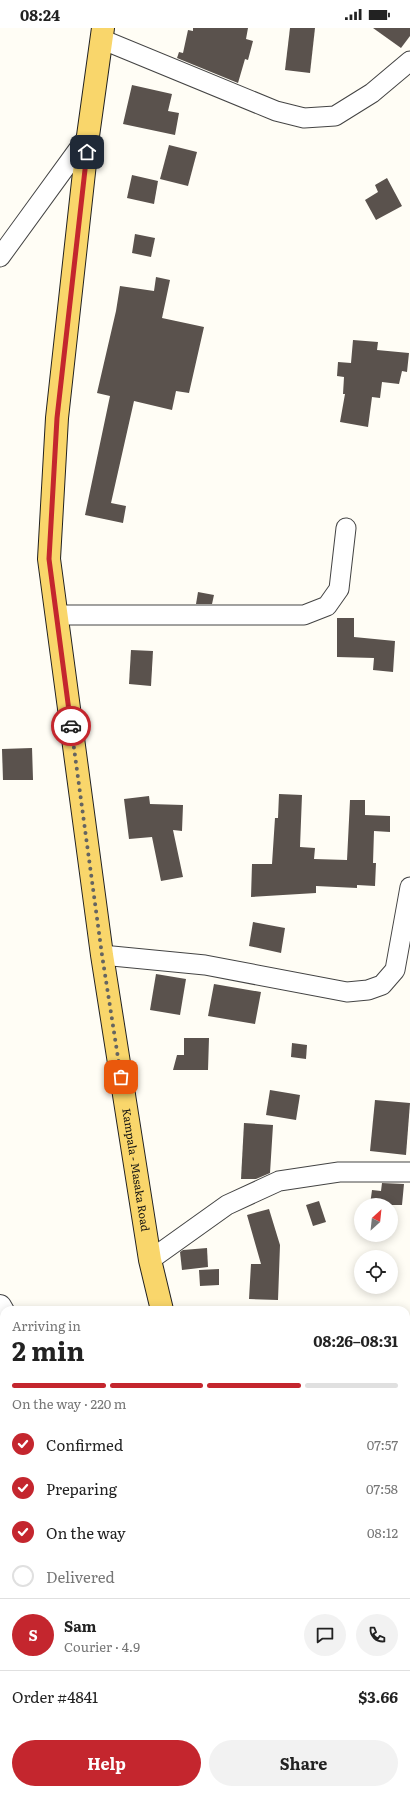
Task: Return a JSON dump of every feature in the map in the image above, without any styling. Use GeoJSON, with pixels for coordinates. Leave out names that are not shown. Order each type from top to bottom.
{"type":"FeatureCollection","features":[{"type":"Feature","properties":{"kind":"main road","name":"Kampala - Masaka Road"},"geometry":{"type":"LineString","coordinates":[[102,34],[88,136],[57,418],[49,559],[102,955],[150,1260],[161,1306]]}},
{"type":"Feature","properties":{"kind":"street"},"geometry":{"type":"LineString","coordinates":[[102,34],[276,111],[304,118],[335,116],[372,93],[410,61]]}},
{"type":"Feature","properties":{"kind":"street"},"geometry":{"type":"LineString","coordinates":[[0,257],[88,136]]}},
{"type":"Feature","properties":{"kind":"street"},"geometry":{"type":"LineString","coordinates":[[56,615],[304,615],[327,606],[339,589],[346,528]]}},
{"type":"Feature","properties":{"kind":"street"},"geometry":{"type":"LineString","coordinates":[[102,955],[205,965],[347,992],[368,990],[382,985],[395,970],[405,947],[410,887]]}},
{"type":"Feature","properties":{"kind":"street"},"geometry":{"type":"LineString","coordinates":[[150,1260],[227,1205],[279,1181],[339,1172],[410,1172]]}},
{"type":"Feature","properties":{"kind":"building"},"geometry":{"type":"Polygon","coordinates":[[[193,28],[248,28],[246,39],[253,41],[248,60],[245,59],[238,83],[177,58],[179,52],[183,53],[188,30],[193,31],[193,28]]]}},
{"type":"Feature","properties":{"kind":"building"},"geometry":{"type":"Polygon","coordinates":[[[290,28],[315,28],[310,73],[285,70],[290,28]]]}},
{"type":"Feature","properties":{"kind":"building"},"geometry":{"type":"Polygon","coordinates":[[[373,28],[410,28],[410,36],[401,48],[373,28]]]}},
{"type":"Feature","properties":{"kind":"building"},"geometry":{"type":"Polygon","coordinates":[[[132,85],[172,94],[168,111],[179,113],[175,135],[123,124],[132,85]]]}},
{"type":"Feature","properties":{"kind":"building"},"geometry":{"type":"Polygon","coordinates":[[[169,145],[197,152],[188,186],[160,179],[169,145]]]}},
{"type":"Feature","properties":{"kind":"building"},"geometry":{"type":"Polygon","coordinates":[[[132,175],[158,181],[154,204],[127,198],[132,175]]]}},
{"type":"Feature","properties":{"kind":"building"},"geometry":{"type":"Polygon","coordinates":[[[387,178],[402,206],[376,220],[365,200],[378,192],[375,185],[387,178]]]}},
{"type":"Feature","properties":{"kind":"building"},"geometry":{"type":"Polygon","coordinates":[[[135,234],[155,238],[151,257],[132,253],[135,234]]]}},
{"type":"Feature","properties":{"kind":"building"},"geometry":{"type":"Polygon","coordinates":[[[156,277],[170,280],[162,318],[204,327],[189,393],[176,391],[172,410],[134,401],[111,503],[126,506],[123,523],[85,515],[110,396],[97,393],[116,311],[120,286],[154,291],[156,277]]]}},
{"type":"Feature","properties":{"kind":"building"},"geometry":{"type":"Polygon","coordinates":[[[353,340],[378,342],[377,350],[409,353],[407,372],[402,371],[399,384],[382,382],[380,398],[372,397],[368,427],[340,422],[345,394],[343,394],[344,377],[337,376],[338,362],[351,363],[353,340]]]}},
{"type":"Feature","properties":{"kind":"building"},"geometry":{"type":"Polygon","coordinates":[[[198,592],[214,595],[212,604],[196,604],[198,592]]]}},
{"type":"Feature","properties":{"kind":"building"},"geometry":{"type":"Polygon","coordinates":[[[337,618],[354,618],[354,637],[395,641],[393,672],[373,670],[374,658],[337,657],[337,618]]]}},
{"type":"Feature","properties":{"kind":"building"},"geometry":{"type":"Polygon","coordinates":[[[131,650],[153,651],[151,686],[129,684],[131,650]]]}},
{"type":"Feature","properties":{"kind":"building"},"geometry":{"type":"Polygon","coordinates":[[[32,748],[33,780],[3,780],[2,749],[32,748]]]}},
{"type":"Feature","properties":{"kind":"building"},"geometry":{"type":"Polygon","coordinates":[[[279,794],[302,795],[300,847],[315,848],[314,859],[347,860],[350,800],[365,800],[365,815],[390,816],[390,832],[374,831],[373,863],[376,863],[375,886],[357,885],[357,888],[316,886],[316,893],[251,897],[252,864],[272,864],[275,818],[278,818],[279,794]]]}},
{"type":"Feature","properties":{"kind":"building"},"geometry":{"type":"Polygon","coordinates":[[[149,796],[150,804],[183,805],[182,831],[173,830],[183,877],[161,881],[152,837],[129,839],[124,799],[149,796]]]}},
{"type":"Feature","properties":{"kind":"building"},"geometry":{"type":"Polygon","coordinates":[[[253,922],[285,928],[281,953],[249,946],[253,922]]]}},
{"type":"Feature","properties":{"kind":"building"},"geometry":{"type":"Polygon","coordinates":[[[156,974],[186,979],[180,1015],[150,1010],[156,974]]]}},
{"type":"Feature","properties":{"kind":"building"},"geometry":{"type":"Polygon","coordinates":[[[214,984],[261,992],[255,1024],[208,1016],[214,984]]]}},
{"type":"Feature","properties":{"kind":"building"},"geometry":{"type":"Polygon","coordinates":[[[184,1038],[209,1038],[208,1070],[173,1070],[177,1055],[184,1055],[184,1038]]]}},
{"type":"Feature","properties":{"kind":"building"},"geometry":{"type":"Polygon","coordinates":[[[292,1043],[307,1045],[306,1059],[291,1057],[292,1043]]]}},
{"type":"Feature","properties":{"kind":"building"},"geometry":{"type":"Polygon","coordinates":[[[270,1090],[300,1095],[296,1120],[266,1115],[270,1090]]]}},
{"type":"Feature","properties":{"kind":"building"},"geometry":{"type":"Polygon","coordinates":[[[375,1100],[410,1103],[406,1155],[370,1151],[375,1100]]]}},
{"type":"Feature","properties":{"kind":"building"},"geometry":{"type":"Polygon","coordinates":[[[244,1123],[273,1125],[270,1173],[256,1179],[241,1179],[244,1123]]]}},
{"type":"Feature","properties":{"kind":"building"},"geometry":{"type":"Polygon","coordinates":[[[382,1183],[404,1184],[402,1205],[398,1205],[398,1198],[371,1198],[372,1190],[381,1191],[382,1183]]]}},
{"type":"Feature","properties":{"kind":"building"},"geometry":{"type":"Polygon","coordinates":[[[319,1201],[326,1222],[313,1226],[306,1205],[319,1201]]]}},
{"type":"Feature","properties":{"kind":"building"},"geometry":{"type":"Polygon","coordinates":[[[269,1209],[280,1245],[278,1300],[249,1299],[251,1264],[261,1264],[247,1215],[269,1209]]]}},
{"type":"Feature","properties":{"kind":"building"},"geometry":{"type":"Polygon","coordinates":[[[207,1248],[208,1267],[182,1270],[180,1252],[183,1250],[207,1248]]]}},
{"type":"Feature","properties":{"kind":"building"},"geometry":{"type":"Polygon","coordinates":[[[219,1269],[219,1285],[200,1286],[199,1270],[219,1269]]]}},
{"type":"Feature","properties":{"kind":"way so far"},"geometry":{"type":"LineString","coordinates":[[71,726],[102,955],[121,1077]]}},
{"type":"Feature","properties":{"kind":"route"},"geometry":{"type":"LineString","coordinates":[[71,726],[49,559],[57,418],[87,152]]}}]}
